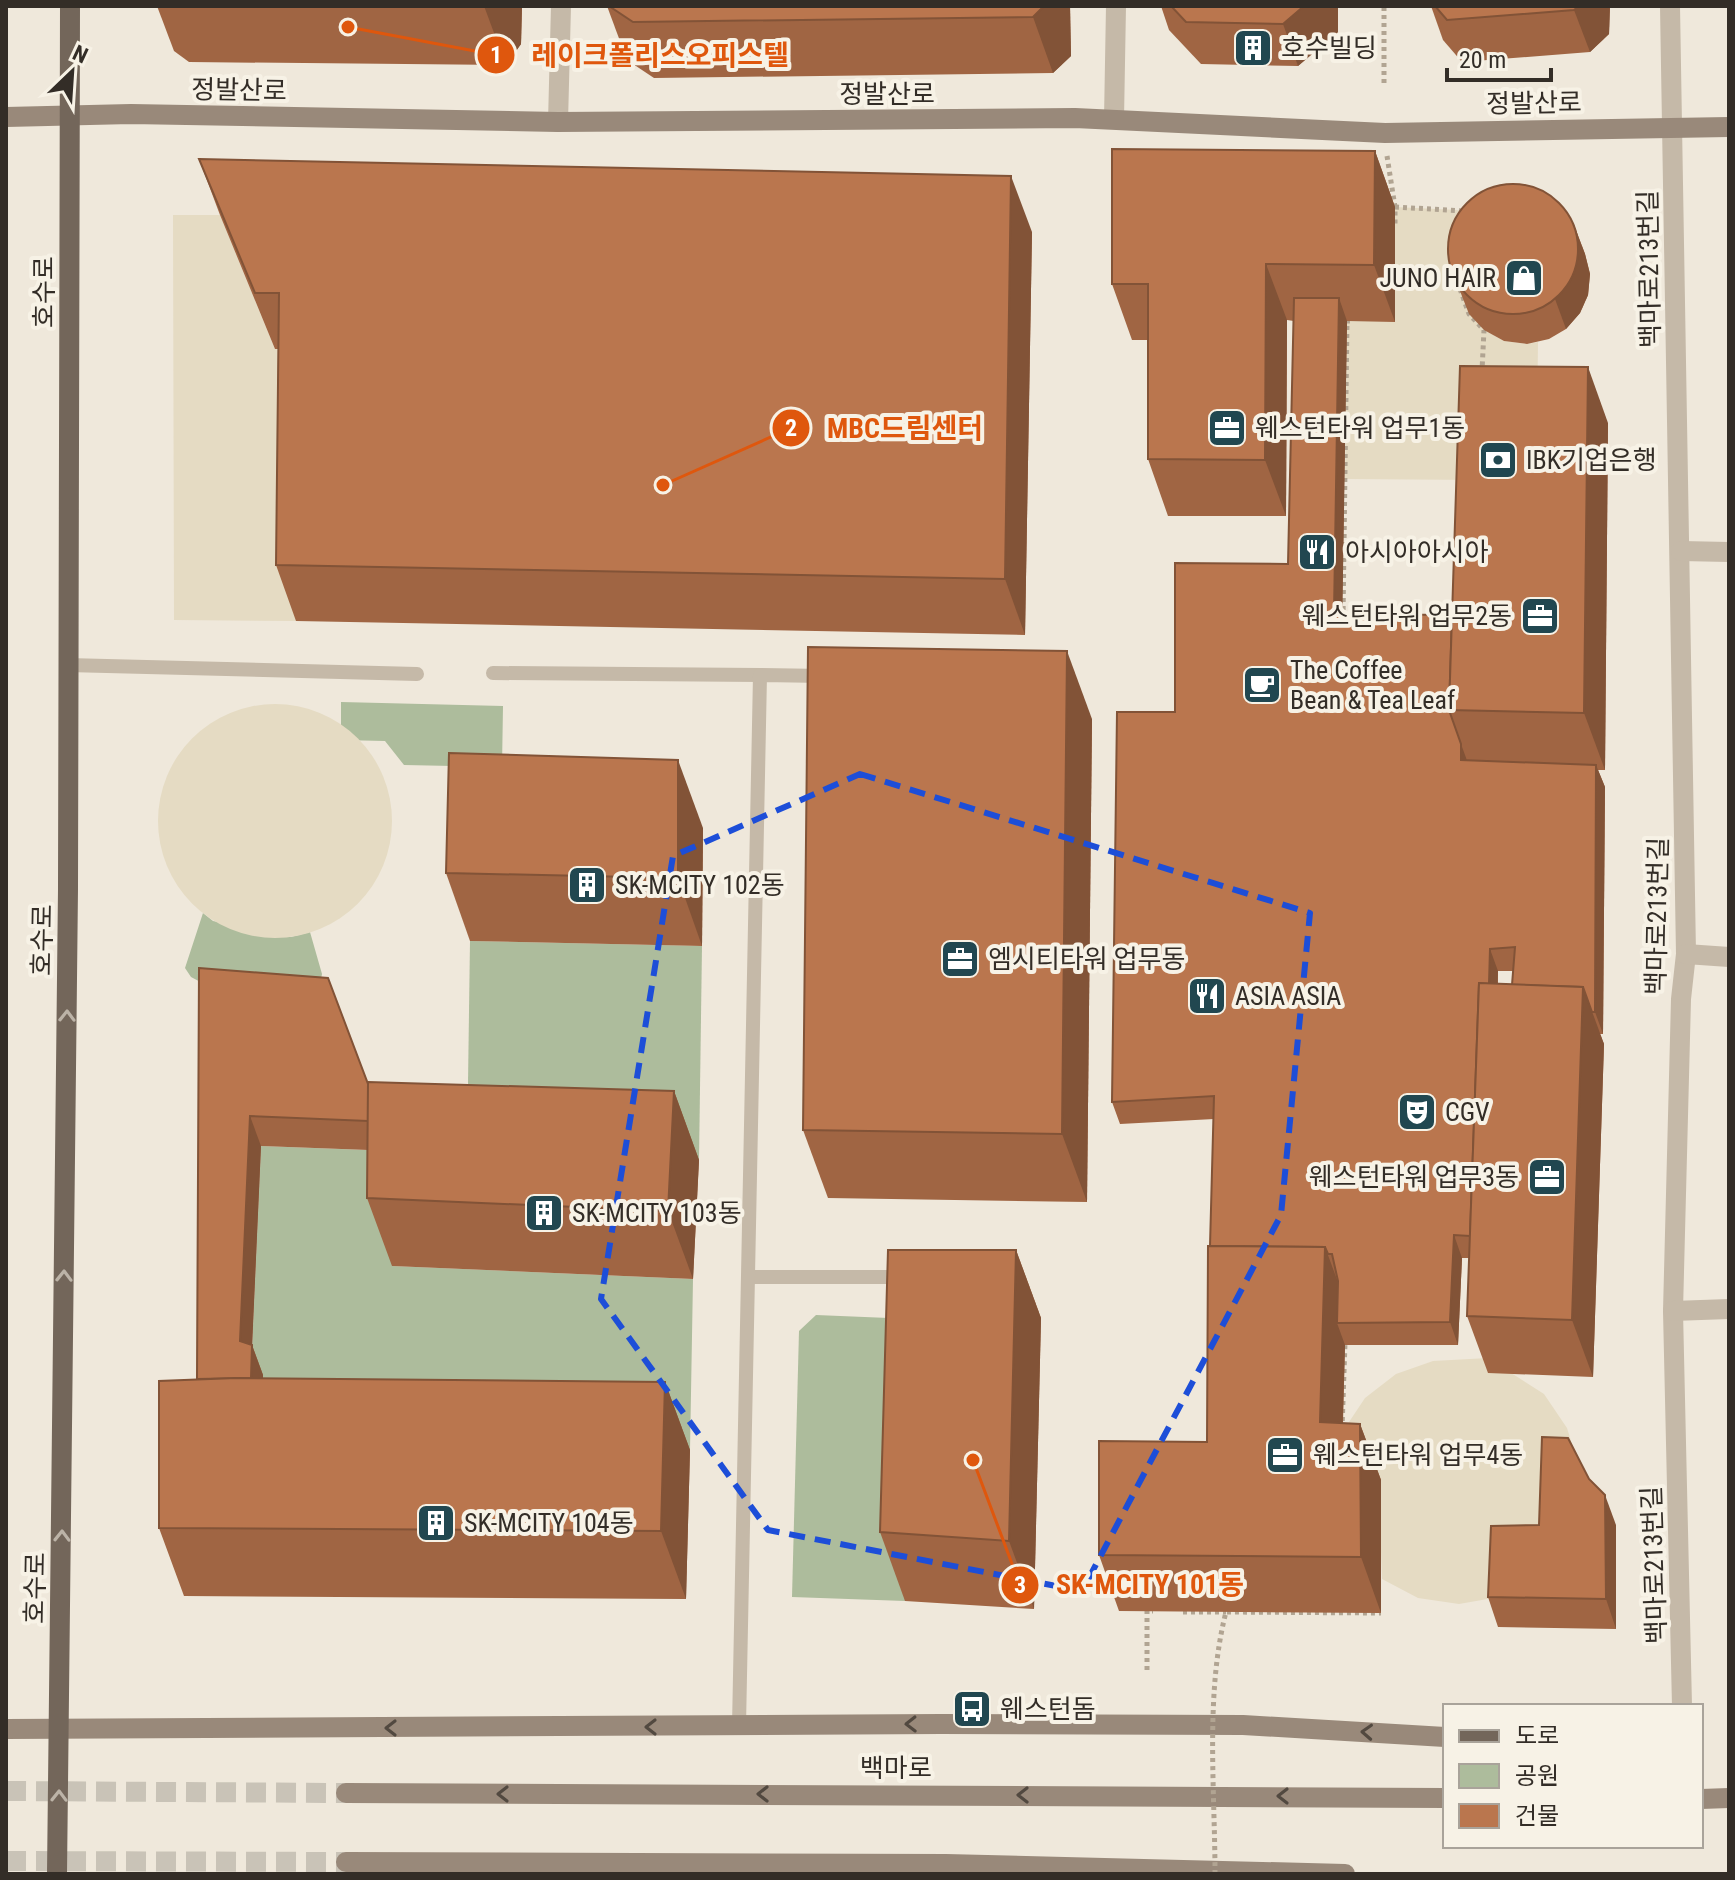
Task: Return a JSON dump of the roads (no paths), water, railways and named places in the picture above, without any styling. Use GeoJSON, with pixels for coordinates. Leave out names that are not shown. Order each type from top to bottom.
{"type":"FeatureCollection","features":[{"type":"Feature","properties":{"kind":"main road","name":"호수로"},"geometry":{"type":"LineString","coordinates":[[57,1874],[68,889],[70,6]]}},
{"type":"Feature","properties":{"kind":"main road","name":"정발산로"},"geometry":{"type":"LineString","coordinates":[[6,117],[131,114],[558,122],[1114,119],[1385,133],[1729,127]]}},
{"type":"Feature","properties":{"kind":"main road"},"geometry":{"type":"LineString","coordinates":[[6,1729],[1243,1725],[1443,1737]]}},
{"type":"Feature","properties":{"kind":"main road","name":"백마로"},"geometry":{"type":"LineString","coordinates":[[346,1793],[1443,1798]]}},
{"type":"Feature","properties":{"kind":"main road"},"geometry":{"type":"LineString","coordinates":[[1703,1799],[1729,1798]]}},
{"type":"Feature","properties":{"kind":"main road"},"geometry":{"type":"LineString","coordinates":[[346,1862],[946,1864],[1345,1874]]}},
{"type":"Feature","properties":{"kind":"street"},"geometry":{"type":"LineString","coordinates":[[558,122],[561,6]]}},
{"type":"Feature","properties":{"kind":"street"},"geometry":{"type":"LineString","coordinates":[[1114,119],[1116,6]]}},
{"type":"Feature","properties":{"kind":"street"},"geometry":{"type":"LineString","coordinates":[[1670,6],[1672,127]]}},
{"type":"Feature","properties":{"kind":"street","name":"백마로213번길"},"geometry":{"type":"LineString","coordinates":[[1672,127],[1686,954],[1681,999],[1673,1311],[1682,1704]]}},
{"type":"Feature","properties":{"kind":"street"},"geometry":{"type":"LineString","coordinates":[[1681,551],[1729,552]]}},
{"type":"Feature","properties":{"kind":"street"},"geometry":{"type":"LineString","coordinates":[[1686,954],[1729,957]]}},
{"type":"Feature","properties":{"kind":"street"},"geometry":{"type":"LineString","coordinates":[[1673,1311],[1729,1309]]}},
{"type":"Feature","properties":{"kind":"lane"},"geometry":{"type":"LineString","coordinates":[[67,665],[417,674]]}},
{"type":"Feature","properties":{"kind":"lane"},"geometry":{"type":"LineString","coordinates":[[493,673],[840,677]]}},
{"type":"Feature","properties":{"kind":"lane"},"geometry":{"type":"LineString","coordinates":[[739,1726],[760,675]]}},
{"type":"Feature","properties":{"kind":"lane"},"geometry":{"type":"LineString","coordinates":[[749,1277],[916,1277]]}},
{"type":"Feature","properties":{"kind":"tunnel"},"geometry":{"type":"LineString","coordinates":[[6,1791],[346,1793]]}},
{"type":"Feature","properties":{"kind":"tunnel"},"geometry":{"type":"LineString","coordinates":[[6,1861],[346,1862]]}},
{"type":"Feature","properties":{"kind":"place","name":"레이크폴리스오피스텔"},"geometry":{"type":"Point","coordinates":[348,27]}},
{"type":"Feature","properties":{"kind":"place","name":"호수빌딩"},"geometry":{"type":"Point","coordinates":[1253,48]}},
{"type":"Feature","properties":{"kind":"place","name":"JUNO HAIR"},"geometry":{"type":"Point","coordinates":[1524,278]}},
{"type":"Feature","properties":{"kind":"place","name":"웨스턴타워 업무1동"},"geometry":{"type":"Point","coordinates":[1227,428]}},
{"type":"Feature","properties":{"kind":"place","name":"IBK기업은행"},"geometry":{"type":"Point","coordinates":[1498,460]}},
{"type":"Feature","properties":{"kind":"place","name":"MBC드림센터"},"geometry":{"type":"Point","coordinates":[663,485]}},
{"type":"Feature","properties":{"kind":"place","name":"아시아아시아"},"geometry":{"type":"Point","coordinates":[1317,552]}},
{"type":"Feature","properties":{"kind":"place","name":"웨스턴타워 업무2동"},"geometry":{"type":"Point","coordinates":[1540,616]}},
{"type":"Feature","properties":{"kind":"place","name":"The Coffee Bean & Tea Leaf"},"geometry":{"type":"Point","coordinates":[1262,685]}},
{"type":"Feature","properties":{"kind":"place","name":"SK-MCITY 102동"},"geometry":{"type":"Point","coordinates":[587,885]}},
{"type":"Feature","properties":{"kind":"place","name":"엠시티타워 업무동"},"geometry":{"type":"Point","coordinates":[960,959]}},
{"type":"Feature","properties":{"kind":"place","name":"ASIA ASIA"},"geometry":{"type":"Point","coordinates":[1207,996]}},
{"type":"Feature","properties":{"kind":"place","name":"CGV"},"geometry":{"type":"Point","coordinates":[1417,1112]}},
{"type":"Feature","properties":{"kind":"place","name":"웨스턴타워 업무3동"},"geometry":{"type":"Point","coordinates":[1547,1177]}},
{"type":"Feature","properties":{"kind":"place","name":"SK-MCITY 103동"},"geometry":{"type":"Point","coordinates":[544,1213]}},
{"type":"Feature","properties":{"kind":"place","name":"웨스턴타워 업무4동"},"geometry":{"type":"Point","coordinates":[1285,1455]}},
{"type":"Feature","properties":{"kind":"place","name":"SK-MCITY 101동"},"geometry":{"type":"Point","coordinates":[973,1460]}},
{"type":"Feature","properties":{"kind":"place","name":"SK-MCITY 104동"},"geometry":{"type":"Point","coordinates":[436,1523]}},
{"type":"Feature","properties":{"kind":"place","name":"웨스턴돔"},"geometry":{"type":"Point","coordinates":[972,1709]}}]}
